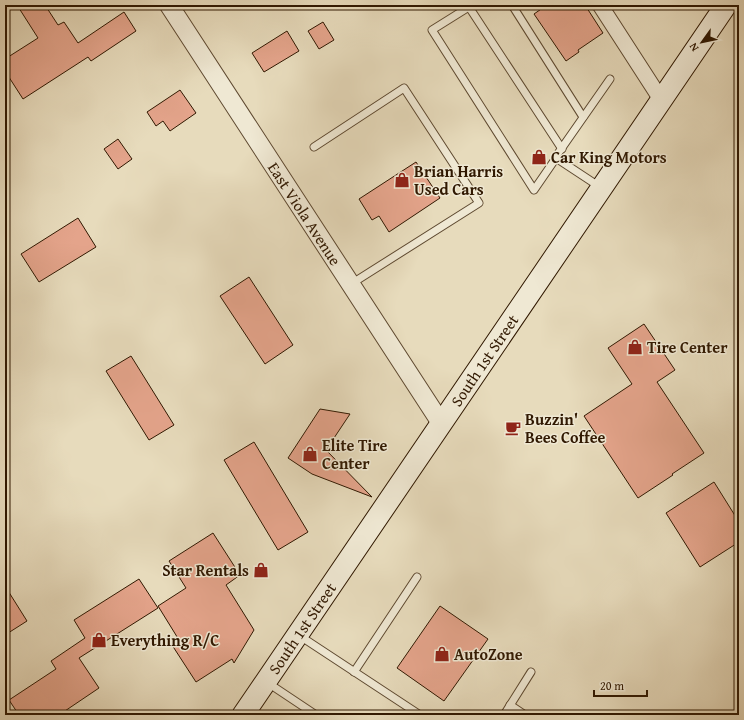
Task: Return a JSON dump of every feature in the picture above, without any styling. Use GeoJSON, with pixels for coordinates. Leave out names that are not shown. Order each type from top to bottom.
{"type":"FeatureCollection","features":[{"type":"Feature","properties":{"kind":"main road","name":"South 1st Street"},"geometry":{"type":"LineString","coordinates":[[243,715],[726,5]]}},
{"type":"Feature","properties":{"kind":"street","name":"East Viola Avenue"},"geometry":{"type":"LineString","coordinates":[[169,5],[441,423]]}},
{"type":"Feature","properties":{"kind":"street"},"geometry":{"type":"LineString","coordinates":[[600,5],[662,101]]}},
{"type":"Feature","properties":{"kind":"lane"},"geometry":{"type":"LineString","coordinates":[[512,5],[583,117]]}},
{"type":"Feature","properties":{"kind":"lane"},"geometry":{"type":"LineString","coordinates":[[562,149],[470,6],[432,30],[534,190],[556,158],[562,149],[583,117],[610,78]]}},
{"type":"Feature","properties":{"kind":"lane"},"geometry":{"type":"LineString","coordinates":[[314,147],[404,88],[479,203],[351,284]]}},
{"type":"Feature","properties":{"kind":"lane"},"geometry":{"type":"LineString","coordinates":[[556,158],[602,188]]}},
{"type":"Feature","properties":{"kind":"lane"},"geometry":{"type":"LineString","coordinates":[[354,672],[417,577]]}},
{"type":"Feature","properties":{"kind":"lane"},"geometry":{"type":"LineString","coordinates":[[298,634],[420,715]]}},
{"type":"Feature","properties":{"kind":"lane"},"geometry":{"type":"LineString","coordinates":[[504,715],[531,672]]}},
{"type":"Feature","properties":{"kind":"lane"},"geometry":{"type":"LineString","coordinates":[[266,682],[316,715]]}},
{"type":"Feature","properties":{"kind":"lane"},"geometry":{"type":"LineString","coordinates":[[510,705],[525,715]]}},
{"type":"Feature","properties":{"kind":"building"},"geometry":{"type":"Polygon","coordinates":[[[17,5],[45,5],[58,25],[64,22],[78,43],[124,12],[136,31],[91,61],[88,57],[23,99],[5,71],[5,59],[38,38],[17,5]]]}},
{"type":"Feature","properties":{"kind":"building"},"geometry":{"type":"Polygon","coordinates":[[[547,5],[585,5],[603,33],[578,50],[579,52],[566,61],[534,14],[547,5]]]}},
{"type":"Feature","properties":{"kind":"building"},"geometry":{"type":"Polygon","coordinates":[[[323,22],[334,40],[319,49],[308,31],[323,22]]]}},
{"type":"Feature","properties":{"kind":"building"},"geometry":{"type":"Polygon","coordinates":[[[287,31],[299,51],[264,72],[252,53],[287,31]]]}},
{"type":"Feature","properties":{"kind":"building"},"geometry":{"type":"Polygon","coordinates":[[[180,90],[196,113],[170,131],[163,121],[156,126],[147,112],[180,90]]]}},
{"type":"Feature","properties":{"kind":"building"},"geometry":{"type":"Polygon","coordinates":[[[118,139],[132,159],[118,169],[104,149],[118,139]]]}},
{"type":"Feature","properties":{"kind":"building"},"geometry":{"type":"Polygon","coordinates":[[[416,162],[440,198],[389,232],[379,216],[372,220],[359,199],[416,162]]]}},
{"type":"Feature","properties":{"kind":"building"},"geometry":{"type":"Polygon","coordinates":[[[78,218],[96,247],[39,282],[21,254],[78,218]]]}},
{"type":"Feature","properties":{"kind":"building"},"geometry":{"type":"Polygon","coordinates":[[[249,277],[293,345],[265,364],[220,296],[249,277]]]}},
{"type":"Feature","properties":{"kind":"building"},"geometry":{"type":"Polygon","coordinates":[[[644,324],[675,370],[657,382],[704,453],[638,498],[584,416],[632,384],[608,348],[644,324]]]}},
{"type":"Feature","properties":{"kind":"building"},"geometry":{"type":"Polygon","coordinates":[[[131,356],[174,425],[149,440],[106,371],[131,356]]]}},
{"type":"Feature","properties":{"kind":"building","name":"Elite Tire Center"},"geometry":{"type":"Polygon","coordinates":[[[320,409],[350,414],[326,450],[372,497],[312,474],[288,458],[320,409]]]}},
{"type":"Feature","properties":{"kind":"building"},"geometry":{"type":"Polygon","coordinates":[[[254,442],[308,532],[278,550],[224,460],[254,442]]]}},
{"type":"Feature","properties":{"kind":"building"},"geometry":{"type":"Polygon","coordinates":[[[714,482],[739,522],[739,542],[700,567],[666,513],[714,482]]]}},
{"type":"Feature","properties":{"kind":"building"},"geometry":{"type":"Polygon","coordinates":[[[213,533],[240,575],[226,585],[254,630],[234,663],[232,659],[196,682],[172,645],[179,640],[158,606],[186,588],[169,561],[213,533]]]}},
{"type":"Feature","properties":{"kind":"building"},"geometry":{"type":"Polygon","coordinates":[[[139,579],[158,608],[79,658],[99,688],[59,715],[19,715],[9,700],[56,669],[51,661],[85,638],[74,620],[139,579]]]}},
{"type":"Feature","properties":{"kind":"building"},"geometry":{"type":"Polygon","coordinates":[[[5,586],[27,621],[5,635],[5,586]]]}},
{"type":"Feature","properties":{"kind":"building","name":"AutoZone"},"geometry":{"type":"Polygon","coordinates":[[[440,606],[488,639],[444,701],[397,668],[440,606]]]}},
{"type":"Feature","properties":{"kind":"place","name":"Car King Motors"},"geometry":{"type":"Point","coordinates":[539,157]}},
{"type":"Feature","properties":{"kind":"place","name":"Brian Harris Used Cars"},"geometry":{"type":"Point","coordinates":[402,180]}},
{"type":"Feature","properties":{"kind":"place","name":"Tire Center"},"geometry":{"type":"Point","coordinates":[635,347]}},
{"type":"Feature","properties":{"kind":"place","name":"Buzzin' Bees Coffee"},"geometry":{"type":"Point","coordinates":[513,428]}},
{"type":"Feature","properties":{"kind":"place","name":"Elite Tire Center"},"geometry":{"type":"Point","coordinates":[310,454]}},
{"type":"Feature","properties":{"kind":"place","name":"Star Rentals"},"geometry":{"type":"Point","coordinates":[261,570]}},
{"type":"Feature","properties":{"kind":"place","name":"Everything R/C"},"geometry":{"type":"Point","coordinates":[99,640]}},
{"type":"Feature","properties":{"kind":"place","name":"AutoZone"},"geometry":{"type":"Point","coordinates":[442,654]}}]}
